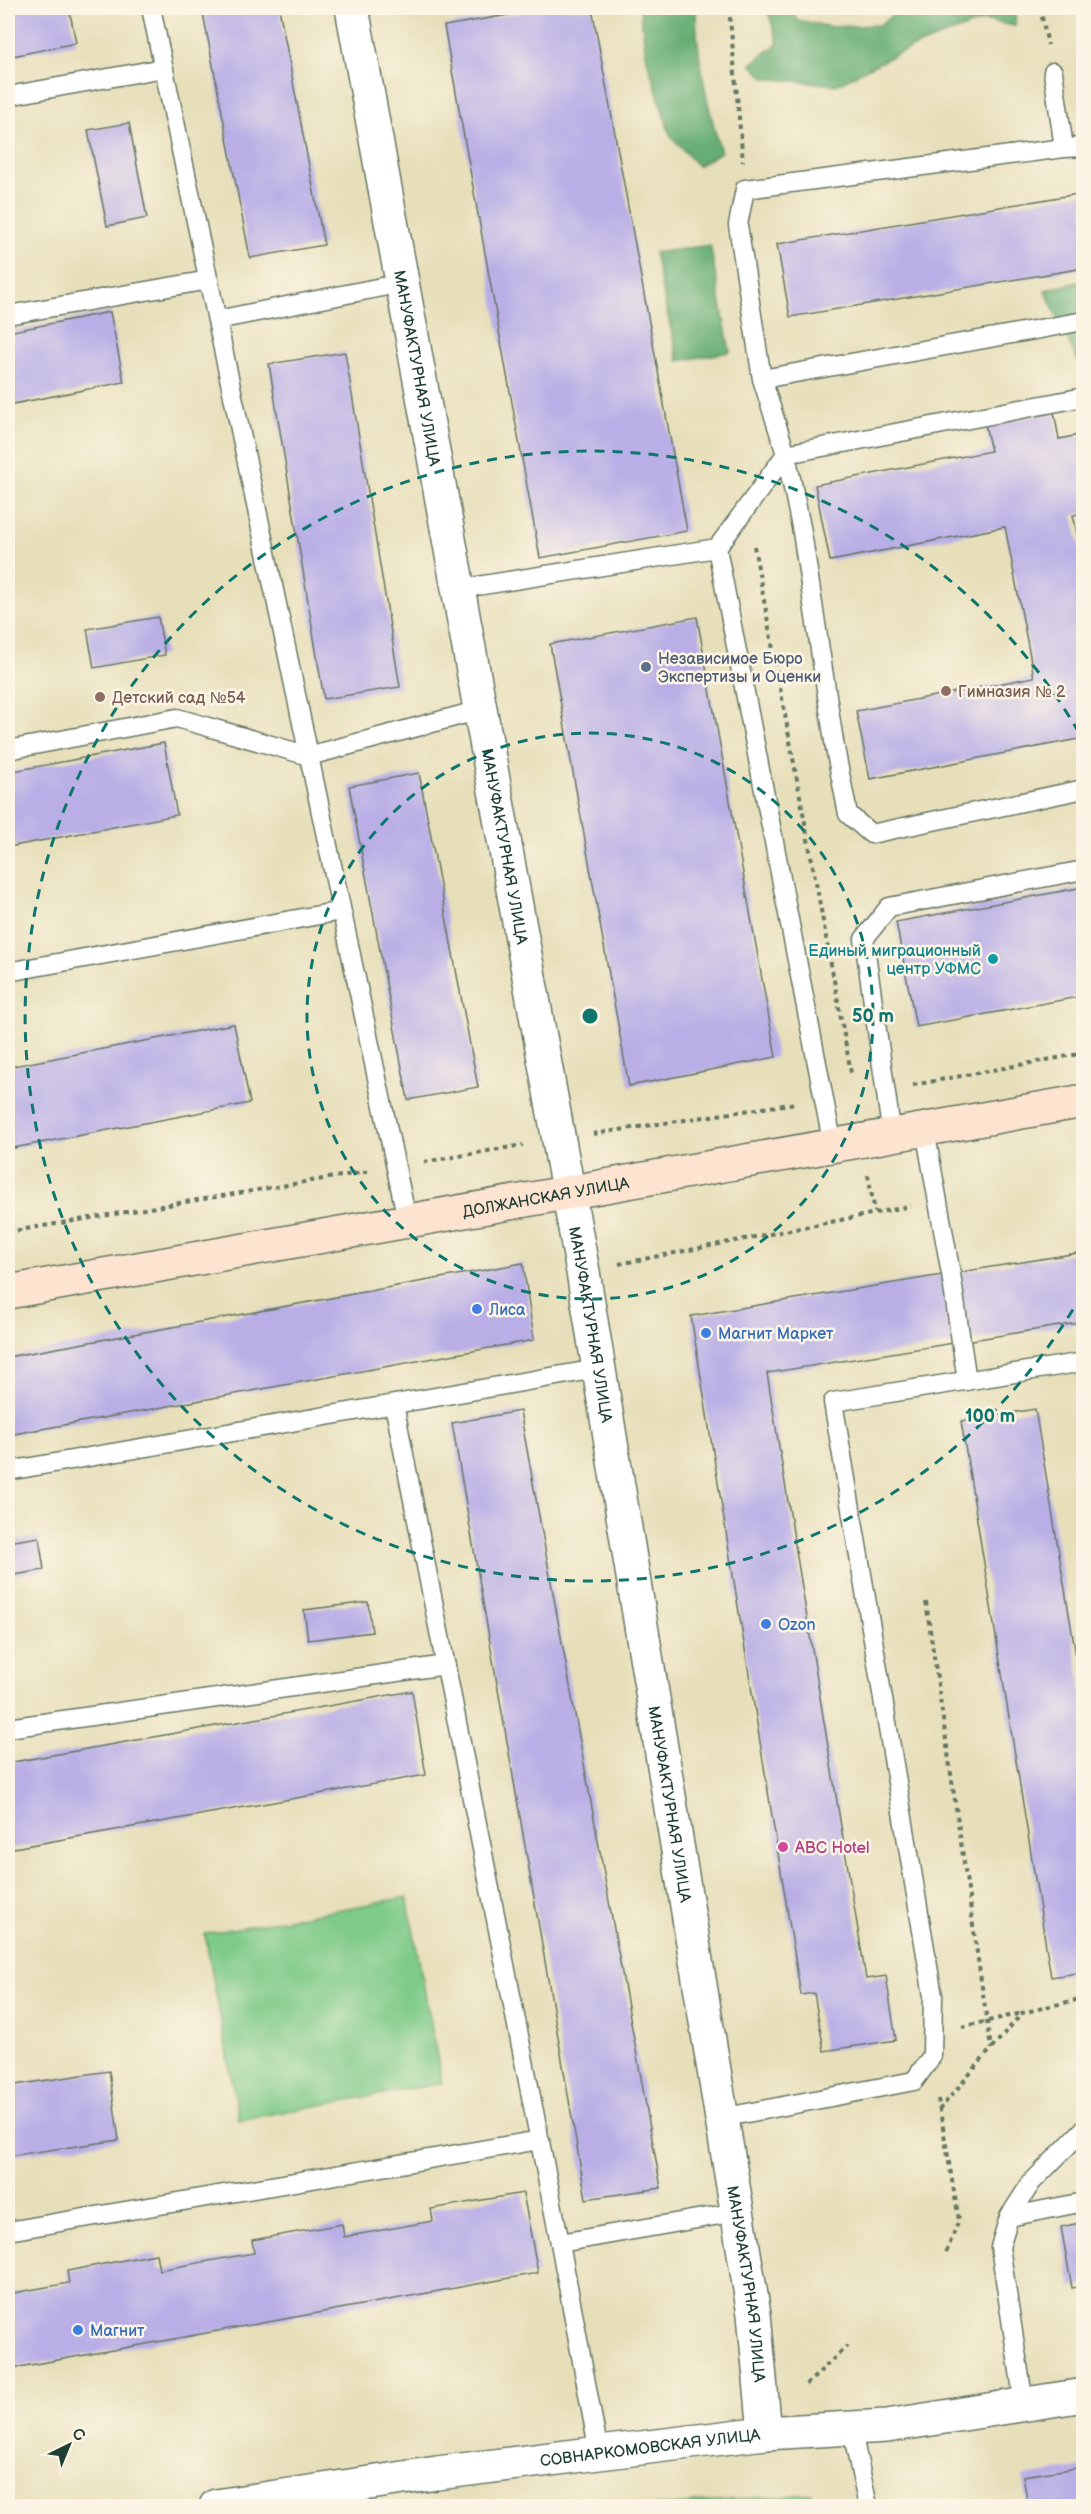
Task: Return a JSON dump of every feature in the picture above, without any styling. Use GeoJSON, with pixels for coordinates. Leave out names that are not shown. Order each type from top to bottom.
{"type":"FeatureCollection","features":[{"type":"Feature","properties":{"kind":"main road","name":"ДОЛЖАНСКАЯ УЛИЦА"},"geometry":{"type":"LineString","coordinates":[[8,1292],[568,1191],[925,1131],[1083,1101]]}},
{"type":"Feature","properties":{"kind":"street","name":"МАНУФАКТУРНАЯ УЛИЦА"},"geometry":{"type":"LineString","coordinates":[[352,8],[583,1272],[597,1369],[754,2314],[765,2433]]}},
{"type":"Feature","properties":{"kind":"street","name":"СОВНАРКОМОВСКАЯ УЛИЦА"},"geometry":{"type":"LineString","coordinates":[[216,2506],[304,2500],[437,2473],[765,2433],[887,2426],[1083,2395]]}},
{"type":"Feature","properties":{"kind":"lane"},"geometry":{"type":"LineString","coordinates":[[152,8],[407,1220]]}},
{"type":"Feature","properties":{"kind":"lane"},"geometry":{"type":"LineString","coordinates":[[8,96],[164,68]]}},
{"type":"Feature","properties":{"kind":"lane"},"geometry":{"type":"LineString","coordinates":[[1053,72],[1064,148]]}},
{"type":"Feature","properties":{"kind":"lane"},"geometry":{"type":"LineString","coordinates":[[1083,147],[745,189],[738,225],[762,379],[786,454],[802,532],[835,748],[848,814],[871,834],[1083,789]]}},
{"type":"Feature","properties":{"kind":"lane"},"geometry":{"type":"LineString","coordinates":[[8,315],[209,280]]}},
{"type":"Feature","properties":{"kind":"lane"},"geometry":{"type":"LineString","coordinates":[[217,320],[402,283]]}},
{"type":"Feature","properties":{"kind":"lane"},"geometry":{"type":"LineString","coordinates":[[762,379],[1083,321]]}},
{"type":"Feature","properties":{"kind":"lane"},"geometry":{"type":"LineString","coordinates":[[458,589],[717,548],[786,454],[1083,397]]}},
{"type":"Feature","properties":{"kind":"lane"},"geometry":{"type":"LineString","coordinates":[[717,548],[862,1141]]}},
{"type":"Feature","properties":{"kind":"lane"},"geometry":{"type":"LineString","coordinates":[[8,750],[177,718],[309,756],[480,710]]}},
{"type":"Feature","properties":{"kind":"lane"},"geometry":{"type":"LineString","coordinates":[[862,1141],[885,1088],[864,939],[889,906],[1083,870]]}},
{"type":"Feature","properties":{"kind":"lane"},"geometry":{"type":"LineString","coordinates":[[8,972],[341,911]]}},
{"type":"Feature","properties":{"kind":"lane"},"geometry":{"type":"LineString","coordinates":[[925,1131],[951,1274],[967,1381]]}},
{"type":"Feature","properties":{"kind":"lane"},"geometry":{"type":"LineString","coordinates":[[721,2118],[914,2081],[932,2056],[933,1996],[833,1402],[1083,1362]]}},
{"type":"Feature","properties":{"kind":"lane"},"geometry":{"type":"LineString","coordinates":[[8,1472],[597,1369]]}},
{"type":"Feature","properties":{"kind":"lane"},"geometry":{"type":"LineString","coordinates":[[394,1404],[561,2243],[599,2453]]}},
{"type":"Feature","properties":{"kind":"lane"},"geometry":{"type":"LineString","coordinates":[[8,1728],[446,1665]]}},
{"type":"Feature","properties":{"kind":"lane"},"geometry":{"type":"LineString","coordinates":[[1024,2404],[1000,2247],[1009,2217],[1030,2183],[1083,2129]]}},
{"type":"Feature","properties":{"kind":"lane"},"geometry":{"type":"LineString","coordinates":[[8,2231],[540,2140]]}},
{"type":"Feature","properties":{"kind":"lane"},"geometry":{"type":"LineString","coordinates":[[1009,2217],[1083,2202]]}},
{"type":"Feature","properties":{"kind":"lane"},"geometry":{"type":"LineString","coordinates":[[561,2243],[737,2212]]}},
{"type":"Feature","properties":{"kind":"lane"},"geometry":{"type":"LineString","coordinates":[[851,2427],[868,2506]]}},
{"type":"Feature","properties":{"kind":"path"},"geometry":{"type":"LineString","coordinates":[[729,8],[741,147]]}},
{"type":"Feature","properties":{"kind":"path"},"geometry":{"type":"LineString","coordinates":[[1041,8],[1044,24]]}},
{"type":"Feature","properties":{"kind":"path"},"geometry":{"type":"LineString","coordinates":[[747,507],[853,1081]]}},
{"type":"Feature","properties":{"kind":"path"},"geometry":{"type":"LineString","coordinates":[[885,1088],[917,1085],[1083,1053]]}},
{"type":"Feature","properties":{"kind":"path"},"geometry":{"type":"LineString","coordinates":[[862,1141],[875,1212]]}},
{"type":"Feature","properties":{"kind":"path"},"geometry":{"type":"LineString","coordinates":[[583,1272],[875,1212],[937,1202]]}},
{"type":"Feature","properties":{"kind":"path"},"geometry":{"type":"LineString","coordinates":[[926,1602],[991,2049]]}},
{"type":"Feature","properties":{"kind":"path"},"geometry":{"type":"LineString","coordinates":[[932,2034],[1083,1998]]}},
{"type":"Feature","properties":{"kind":"path"},"geometry":{"type":"LineString","coordinates":[[946,2253],[959,2220],[939,2110],[1022,2013]]}},
{"type":"Feature","properties":{"kind":"path"},"geometry":{"type":"LineString","coordinates":[[806,2385],[847,2346]]}},
{"type":"Feature","properties":{"kind":"green space"},"geometry":{"type":"Polygon","coordinates":[[[640,8],[696,8],[703,81],[721,152],[698,166],[670,135],[646,56],[640,8]]]}},
{"type":"Feature","properties":{"kind":"green space"},"geometry":{"type":"Polygon","coordinates":[[[767,8],[791,8],[797,20],[831,27],[879,25],[902,8],[1016,8],[1015,26],[984,20],[896,54],[836,85],[765,78],[751,64],[778,43],[767,8]]]}},
{"type":"Feature","properties":{"kind":"green space"},"geometry":{"type":"Polygon","coordinates":[[[710,245],[730,352],[678,361],[654,253],[710,245]]]}},
{"type":"Feature","properties":{"kind":"green space"},"geometry":{"type":"Polygon","coordinates":[[[1083,281],[1083,373],[1045,290],[1083,281]]]}},
{"type":"Feature","properties":{"kind":"green space"},"geometry":{"type":"Polygon","coordinates":[[[407,1897],[442,2083],[239,2120],[205,1934],[407,1897]]]}},
{"type":"Feature","properties":{"kind":"green space"},"geometry":{"type":"Polygon","coordinates":[[[812,2494],[815,2506],[655,2506],[812,2494]]]}},
{"type":"Feature","properties":{"kind":"building"},"geometry":{"type":"Polygon","coordinates":[[[8,8],[69,8],[76,43],[8,57],[8,8]]]}},
{"type":"Feature","properties":{"kind":"building"},"geometry":{"type":"Polygon","coordinates":[[[202,8],[279,8],[324,245],[250,258],[202,8]]]}},
{"type":"Feature","properties":{"kind":"building"},"geometry":{"type":"Polygon","coordinates":[[[548,8],[592,8],[687,531],[540,558],[444,26],[548,8]]]}},
{"type":"Feature","properties":{"kind":"building"},"geometry":{"type":"Polygon","coordinates":[[[129,123],[147,218],[107,226],[88,130],[129,123]]]}},
{"type":"Feature","properties":{"kind":"building"},"geometry":{"type":"Polygon","coordinates":[[[1084,193],[1084,268],[790,317],[777,244],[1084,193]]]}},
{"type":"Feature","properties":{"kind":"building"},"geometry":{"type":"Polygon","coordinates":[[[110,312],[124,382],[8,405],[8,332],[110,312]]]}},
{"type":"Feature","properties":{"kind":"building"},"geometry":{"type":"Polygon","coordinates":[[[345,352],[400,687],[324,699],[269,364],[345,352]]]}},
{"type":"Feature","properties":{"kind":"building"},"geometry":{"type":"Polygon","coordinates":[[[1054,412],[1059,439],[1084,434],[1084,513],[1073,515],[1084,566],[1084,738],[870,779],[856,711],[1034,677],[1005,527],[830,561],[815,485],[991,451],[985,425],[1054,412]]]}},
{"type":"Feature","properties":{"kind":"building"},"geometry":{"type":"Polygon","coordinates":[[[158,617],[165,655],[94,668],[87,629],[158,617]]]}},
{"type":"Feature","properties":{"kind":"building"},"geometry":{"type":"Polygon","coordinates":[[[697,617],[776,1057],[629,1086],[550,644],[697,617]]]}},
{"type":"Feature","properties":{"kind":"building"},"geometry":{"type":"Polygon","coordinates":[[[164,743],[177,815],[8,847],[8,772],[164,743]]]}},
{"type":"Feature","properties":{"kind":"building"},"geometry":{"type":"Polygon","coordinates":[[[419,773],[478,1087],[408,1100],[349,786],[419,773]]]}},
{"type":"Feature","properties":{"kind":"building","name":"Единый миграционный центр УФМС"},"geometry":{"type":"Polygon","coordinates":[[[1084,887],[1084,996],[916,1027],[896,922],[1084,887]]]}},
{"type":"Feature","properties":{"kind":"building"},"geometry":{"type":"Polygon","coordinates":[[[234,1024],[250,1103],[8,1149],[8,1067],[234,1024]]]}},
{"type":"Feature","properties":{"kind":"building"},"geometry":{"type":"Polygon","coordinates":[[[1084,1252],[1084,1322],[767,1373],[866,1979],[886,1976],[896,2040],[824,2051],[814,1993],[801,1995],[691,1316],[1084,1252]]]}},
{"type":"Feature","properties":{"kind":"building"},"geometry":{"type":"Polygon","coordinates":[[[523,1263],[534,1340],[8,1435],[8,1357],[523,1263]]]}},
{"type":"Feature","properties":{"kind":"building"},"geometry":{"type":"Polygon","coordinates":[[[1035,1409],[1084,1704],[1084,1972],[1051,1977],[961,1421],[1035,1409]]]}},
{"type":"Feature","properties":{"kind":"building"},"geometry":{"type":"Polygon","coordinates":[[[520,1411],[661,2188],[586,2199],[452,1423],[520,1411]]]}},
{"type":"Feature","properties":{"kind":"building"},"geometry":{"type":"Polygon","coordinates":[[[39,1537],[44,1570],[8,1576],[8,1542],[39,1537]]]}},
{"type":"Feature","properties":{"kind":"building"},"geometry":{"type":"Polygon","coordinates":[[[368,1602],[372,1632],[308,1640],[304,1610],[368,1602]]]}},
{"type":"Feature","properties":{"kind":"building"},"geometry":{"type":"Polygon","coordinates":[[[412,1691],[426,1775],[8,1849],[8,1763],[412,1691]]]}},
{"type":"Feature","properties":{"kind":"building"},"geometry":{"type":"Polygon","coordinates":[[[109,2071],[119,2140],[8,2156],[8,2086],[109,2071]]]}},
{"type":"Feature","properties":{"kind":"building"},"geometry":{"type":"Polygon","coordinates":[[[523,2193],[538,2273],[8,2369],[8,2294],[69,2283],[67,2271],[156,2254],[159,2270],[254,2253],[252,2240],[342,2224],[344,2237],[433,2221],[431,2209],[523,2193]]]}},
{"type":"Feature","properties":{"kind":"building"},"geometry":{"type":"Polygon","coordinates":[[[1084,2222],[1084,2286],[1072,2288],[1061,2227],[1084,2222]]]}},
{"type":"Feature","properties":{"kind":"building"},"geometry":{"type":"Polygon","coordinates":[[[1084,2467],[1084,2506],[1028,2506],[1023,2476],[1084,2467]]]}},
{"type":"Feature","properties":{"kind":"place","name":"Независимое Бюро Экспертизы и Оценки"},"geometry":{"type":"Point","coordinates":[646,667]}},
{"type":"Feature","properties":{"kind":"place","name":"Гимназия № 2"},"geometry":{"type":"Point","coordinates":[946,691]}},
{"type":"Feature","properties":{"kind":"place","name":"Детский сад №54"},"geometry":{"type":"Point","coordinates":[100,697]}},
{"type":"Feature","properties":{"kind":"place","name":"Единый миграционный центр УФМС"},"geometry":{"type":"Point","coordinates":[993,959]}},
{"type":"Feature","properties":{"kind":"place","name":"Лиса"},"geometry":{"type":"Point","coordinates":[477,1309]}},
{"type":"Feature","properties":{"kind":"place","name":"Магнит Маркет"},"geometry":{"type":"Point","coordinates":[706,1333]}},
{"type":"Feature","properties":{"kind":"place","name":"Ozon"},"geometry":{"type":"Point","coordinates":[766,1624]}},
{"type":"Feature","properties":{"kind":"place","name":"ABC Hotel"},"geometry":{"type":"Point","coordinates":[783,1847]}},
{"type":"Feature","properties":{"kind":"place","name":"Магнит"},"geometry":{"type":"Point","coordinates":[78,2330]}}]}
